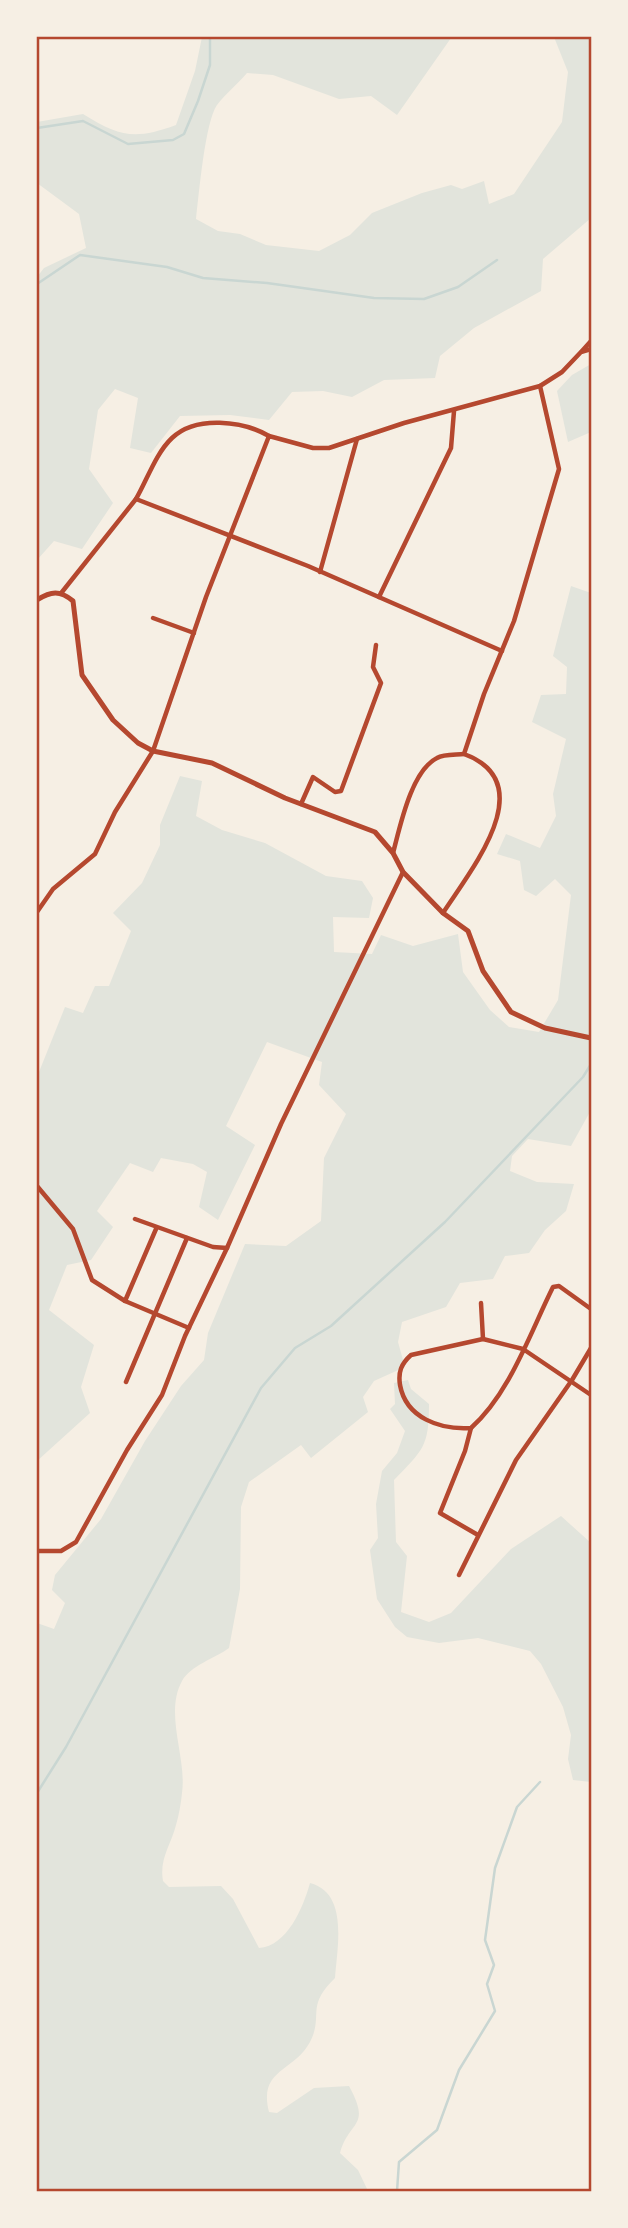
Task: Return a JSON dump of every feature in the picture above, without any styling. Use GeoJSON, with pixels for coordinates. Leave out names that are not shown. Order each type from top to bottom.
{"type":"FeatureCollection","features":[{"type":"Feature","properties":{"kind":"street"},"geometry":{"type":"LineString","coordinates":[[62,592],[136,499],[161,453],[182,430],[221,423],[255,428],[270,436],[313,448],[329,448],[540,386],[562,372],[591,341]]}},
{"type":"Feature","properties":{"kind":"street"},"geometry":{"type":"LineString","coordinates":[[581,352],[591,349]]}},
{"type":"Feature","properties":{"kind":"street"},"geometry":{"type":"LineString","coordinates":[[464,754],[514,621],[559,469],[540,386]]}},
{"type":"Feature","properties":{"kind":"street"},"geometry":{"type":"LineString","coordinates":[[379,597],[451,447],[454,411]]}},
{"type":"Feature","properties":{"kind":"street"},"geometry":{"type":"LineString","coordinates":[[37,912],[53,890],[95,854],[116,812],[153,751],[229,536],[270,436]]}},
{"type":"Feature","properties":{"kind":"street"},"geometry":{"type":"LineString","coordinates":[[320,572],[357,439]]}},
{"type":"Feature","properties":{"kind":"street"},"geometry":{"type":"LineString","coordinates":[[136,499],[173,511],[320,572],[502,651]]}},
{"type":"Feature","properties":{"kind":"street"},"geometry":{"type":"LineString","coordinates":[[37,600],[52,592],[62,592],[73,601],[77,610],[76,640],[82,675],[113,720],[153,751],[212,763],[301,804],[374,832],[393,853],[403,872],[443,913],[468,931],[483,971],[511,1012],[545,1028],[590,1038]]}},
{"type":"Feature","properties":{"kind":"street"},"geometry":{"type":"LineString","coordinates":[[153,618],[194,633]]}},
{"type":"Feature","properties":{"kind":"street"},"geometry":{"type":"LineString","coordinates":[[301,804],[313,777],[335,792],[341,791],[382,683],[373,667],[376,645]]}},
{"type":"Feature","properties":{"kind":"street"},"geometry":{"type":"LineString","coordinates":[[393,853],[404,811],[426,765],[439,757],[464,754],[490,770],[500,784],[501,797],[494,830],[443,913]]}},
{"type":"Feature","properties":{"kind":"street"},"geometry":{"type":"LineString","coordinates":[[37,1551],[61,1551],[76,1542],[127,1450],[162,1395],[189,1328],[281,1124],[403,872]]}},
{"type":"Feature","properties":{"kind":"street"},"geometry":{"type":"LineString","coordinates":[[37,1186],[73,1230],[92,1280],[125,1301],[189,1328]]}},
{"type":"Feature","properties":{"kind":"street"},"geometry":{"type":"LineString","coordinates":[[135,1219],[187,1238],[226,1248]]}},
{"type":"Feature","properties":{"kind":"street"},"geometry":{"type":"LineString","coordinates":[[125,1301],[156,1228]]}},
{"type":"Feature","properties":{"kind":"street"},"geometry":{"type":"LineString","coordinates":[[126,1382],[187,1238]]}},
{"type":"Feature","properties":{"kind":"street"},"geometry":{"type":"LineString","coordinates":[[478,1535],[439,1513],[465,1451],[471,1428],[496,1397],[555,1286],[559,1286],[591,1309]]}},
{"type":"Feature","properties":{"kind":"street"},"geometry":{"type":"LineString","coordinates":[[481,1303],[484,1339]]}},
{"type":"Feature","properties":{"kind":"street"},"geometry":{"type":"LineString","coordinates":[[471,1428],[430,1422],[418,1416],[402,1397],[400,1367],[411,1355],[484,1339],[523,1349],[591,1395]]}},
{"type":"Feature","properties":{"kind":"street"},"geometry":{"type":"LineString","coordinates":[[459,1575],[516,1460],[591,1348]]}},
{"type":"Feature","properties":{"kind":"shaded area"},"geometry":{"type":"Polygon","coordinates":[[[202,37],[451,38],[397,115],[371,96],[339,99],[273,75],[247,73],[217,105],[206,142],[196,219],[218,231],[240,234],[266,245],[319,251],[350,235],[372,213],[422,193],[451,185],[462,189],[484,181],[489,204],[514,194],[562,122],[568,72],[554,37],[591,37],[591,218],[543,259],[541,291],[474,328],[440,356],[435,378],[384,380],[352,397],[323,391],[292,392],[269,420],[230,415],[180,416],[151,453],[130,448],[138,398],[115,389],[98,410],[89,469],[113,503],[82,549],[54,541],[37,560],[37,277],[44,268],[86,248],[79,214],[37,183],[37,122],[83,114],[107,128],[128,134],[149,133],[176,125],[195,71],[202,37]]]}},
{"type":"Feature","properties":{"kind":"shaded area"},"geometry":{"type":"Polygon","coordinates":[[[591,364],[591,432],[568,442],[557,391],[572,375],[591,364]]]}},
{"type":"Feature","properties":{"kind":"shaded area"},"geometry":{"type":"Polygon","coordinates":[[[571,586],[591,593],[591,1110],[571,1146],[528,1139],[512,1156],[510,1171],[537,1182],[574,1184],[566,1211],[545,1230],[529,1253],[505,1256],[493,1279],[460,1283],[446,1307],[402,1322],[398,1342],[405,1367],[374,1381],[363,1397],[368,1412],[311,1458],[301,1445],[249,1482],[241,1507],[240,1589],[229,1648],[186,1675],[177,1694],[175,1707],[183,1779],[180,1809],[164,1859],[163,1881],[169,1887],[221,1886],[233,1899],[259,1948],[278,1941],[286,1933],[298,1914],[310,1883],[331,1898],[338,1923],[335,1978],[320,1996],[316,2025],[310,2042],[295,2060],[273,2079],[267,2098],[269,2112],[277,2113],[314,2088],[349,2086],[356,2100],[359,2117],[340,2153],[358,2170],[368,2191],[37,2191],[37,1623],[54,1629],[65,1603],[52,1590],[55,1575],[101,1519],[145,1441],[181,1386],[204,1360],[208,1333],[245,1244],[286,1246],[321,1221],[324,1158],[346,1114],[319,1085],[322,1062],[267,1042],[226,1126],[255,1145],[218,1220],[199,1207],[207,1172],[193,1164],[161,1158],[153,1172],[130,1163],[97,1211],[113,1227],[91,1260],[67,1265],[49,1310],[94,1345],[81,1387],[90,1413],[37,1461],[37,1077],[65,1007],[83,1013],[95,986],[109,986],[131,931],[113,913],[142,883],[160,845],[160,825],[180,776],[202,781],[196,816],[222,830],[265,843],[326,876],[362,881],[373,898],[369,918],[333,917],[334,952],[372,954],[381,935],[413,946],[458,934],[463,972],[490,1010],[509,1027],[539,1032],[558,1000],[571,895],[555,879],[536,896],[524,890],[520,861],[497,854],[506,834],[540,848],[556,816],[553,794],[566,739],[532,722],[541,695],[566,694],[567,667],[553,656],[571,586]]]}},
{"type":"Feature","properties":{"kind":"shaded area"},"geometry":{"type":"Polygon","coordinates":[[[408,1380],[411,1389],[429,1404],[429,1418],[422,1447],[394,1480],[396,1542],[407,1556],[401,1612],[429,1622],[451,1613],[511,1549],[561,1516],[591,1543],[591,1782],[573,1780],[568,1759],[571,1735],[563,1707],[541,1664],[530,1651],[478,1638],[439,1643],[407,1637],[395,1627],[377,1599],[370,1550],[378,1538],[376,1504],[382,1471],[397,1453],[405,1431],[390,1409],[395,1404],[394,1383],[408,1380]]]}},
{"type":"Feature","properties":{"kind":"waterway"},"geometry":{"type":"LineString","coordinates":[[37,128],[83,121],[128,144],[173,140],[184,134],[198,101],[210,65],[210,37]]}},
{"type":"Feature","properties":{"kind":"waterway"},"geometry":{"type":"LineString","coordinates":[[37,284],[80,255],[167,267],[203,278],[267,283],[374,298],[424,299],[458,287],[497,260]]}},
{"type":"Feature","properties":{"kind":"waterway"},"geometry":{"type":"LineString","coordinates":[[37,1793],[66,1747],[261,1388],[295,1348],[331,1326],[445,1222],[583,1077],[591,1064]]}},
{"type":"Feature","properties":{"kind":"waterway"},"geometry":{"type":"LineString","coordinates":[[397,2191],[399,2162],[437,2130],[459,2070],[495,2011],[487,1984],[494,1965],[485,1940],[495,1868],[517,1807],[540,1782]]}}]}
